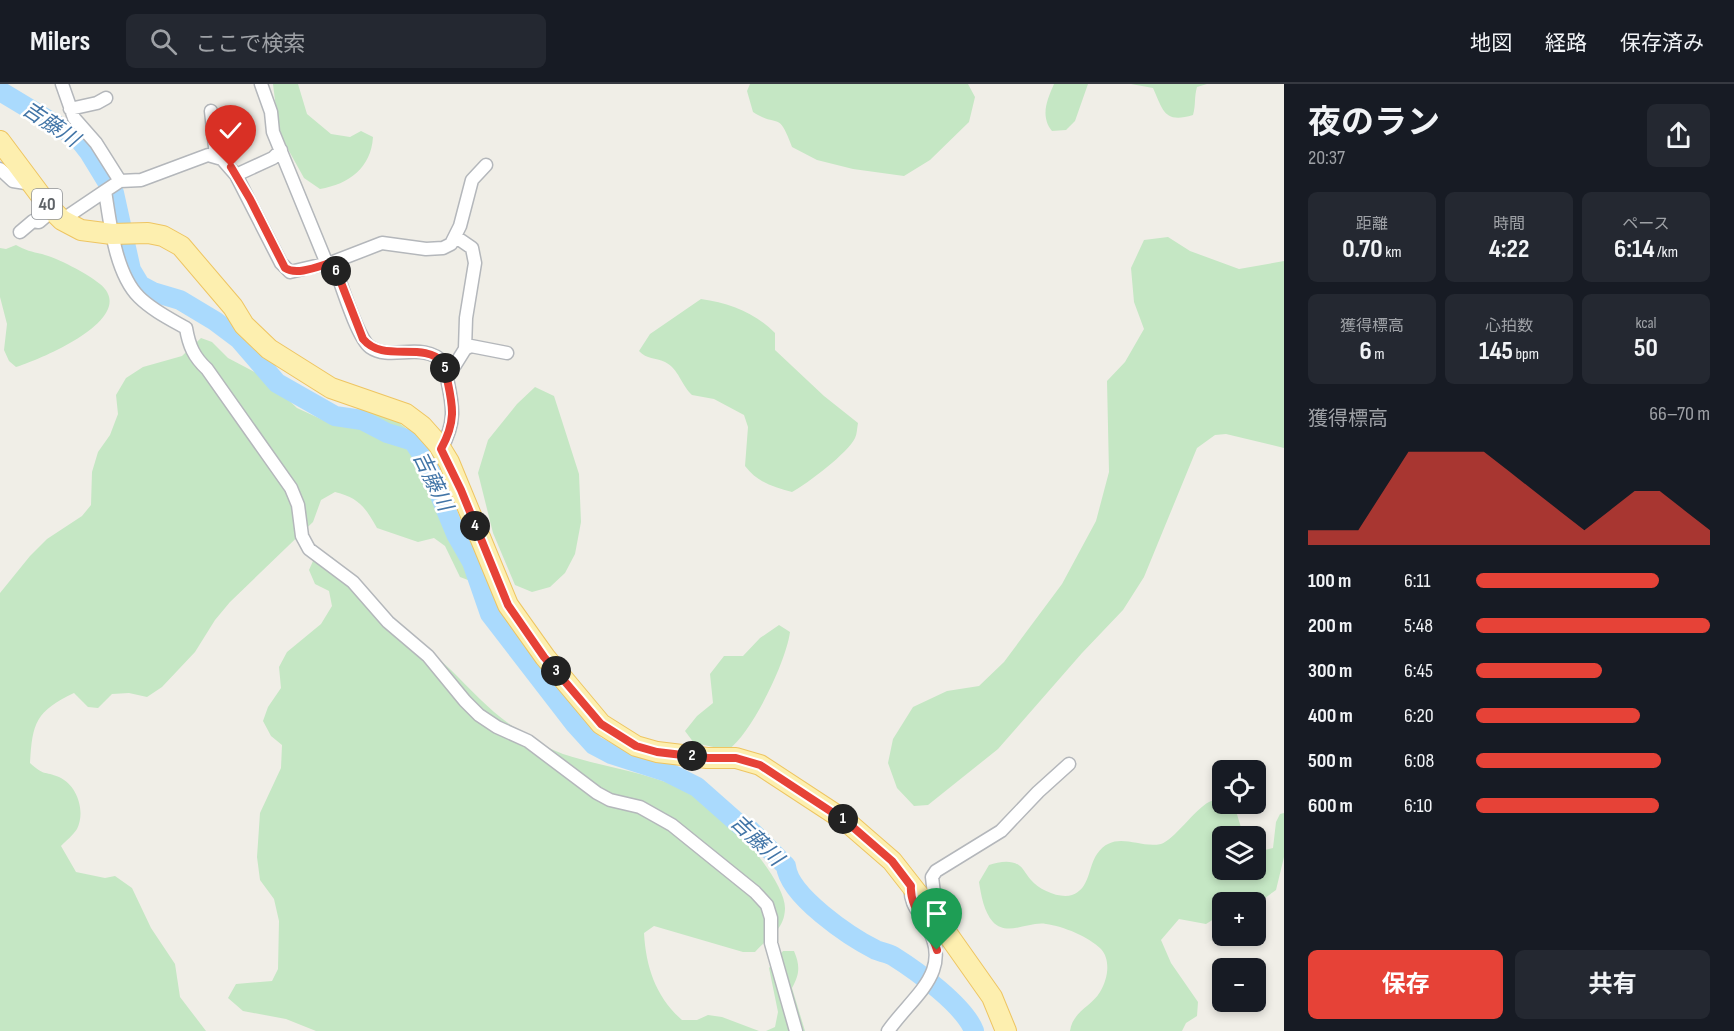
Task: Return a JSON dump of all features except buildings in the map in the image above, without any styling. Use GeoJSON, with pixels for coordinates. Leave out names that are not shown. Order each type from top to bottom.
{"type":"FeatureCollection","features":[{"type":"Feature","properties":{"kind":"main road","name":"40"},"geometry":{"type":"LineString","coordinates":[[0,141],[57,215],[81,230],[163,236],[181,246],[233,307],[244,325],[269,349],[331,388],[406,414],[422,426],[441,449],[461,490],[508,605],[544,657],[601,724],[636,746],[657,752],[708,758],[736,758],[760,765],[847,822],[892,861],[932,912],[992,997],[1006,1031]]}},
{"type":"Feature","properties":{"kind":"street"},"geometry":{"type":"LineString","coordinates":[[62,84],[70,109],[112,186],[118,233],[130,285],[140,297],[186,328],[196,359],[207,369],[291,488],[298,506],[302,536],[309,549],[353,582],[388,622],[428,656],[479,715],[497,727],[528,741],[597,793],[610,800],[640,807],[672,825],[715,858],[767,905],[771,918],[771,943],[796,1031]]}},
{"type":"Feature","properties":{"kind":"street"},"geometry":{"type":"LineString","coordinates":[[261,84],[271,112],[273,132],[363,339],[377,350],[429,353],[444,363],[453,419],[449,435],[441,449]]}},
{"type":"Feature","properties":{"kind":"street"},"geometry":{"type":"LineString","coordinates":[[70,109],[97,103],[106,98]]}},
{"type":"Feature","properties":{"kind":"street"},"geometry":{"type":"LineString","coordinates":[[211,111],[216,156]]}},
{"type":"Feature","properties":{"kind":"street"},"geometry":{"type":"LineString","coordinates":[[236,175],[273,158],[281,150]]}},
{"type":"Feature","properties":{"kind":"street"},"geometry":{"type":"LineString","coordinates":[[20,232],[33,221],[39,222],[57,215],[112,186],[141,180],[202,156],[216,156],[231,167],[236,175],[285,268],[290,272],[298,272],[330,263],[382,243],[434,249],[451,244],[456,237],[472,180],[486,165]]}},
{"type":"Feature","properties":{"kind":"street"},"geometry":{"type":"LineString","coordinates":[[0,169],[13,181],[32,184]]}},
{"type":"Feature","properties":{"kind":"street"},"geometry":{"type":"LineString","coordinates":[[446,370],[455,365],[465,349],[466,318],[475,258],[472,248],[456,237]]}},
{"type":"Feature","properties":{"kind":"street"},"geometry":{"type":"LineString","coordinates":[[465,349],[471,346],[507,353]]}},
{"type":"Feature","properties":{"kind":"street"},"geometry":{"type":"LineString","coordinates":[[932,912],[935,902],[932,877],[936,871],[1001,831],[1038,792],[1069,764]]}},
{"type":"Feature","properties":{"kind":"street"},"geometry":{"type":"LineString","coordinates":[[888,1031],[932,976],[937,950],[934,937],[910,899],[911,886]]}},
{"type":"Feature","properties":{"kind":"green space"},"geometry":{"type":"Polygon","coordinates":[[[273,84],[298,84],[307,114],[331,134],[350,137],[361,131],[373,137],[368,158],[357,173],[331,187],[320,189],[304,178],[279,133],[273,84]]]}},
{"type":"Feature","properties":{"kind":"green space"},"geometry":{"type":"Polygon","coordinates":[[[750,84],[968,84],[975,97],[969,122],[930,160],[904,176],[853,169],[817,160],[792,147],[780,124],[753,112],[747,91],[750,84]]]}},
{"type":"Feature","properties":{"kind":"green space"},"geometry":{"type":"Polygon","coordinates":[[[1054,84],[1088,84],[1075,121],[1066,130],[1052,131],[1046,120],[1047,102],[1054,84]]]}},
{"type":"Feature","properties":{"kind":"green space"},"geometry":{"type":"Polygon","coordinates":[[[1131,84],[1207,84],[1197,87],[1193,115],[1176,118],[1162,109],[1153,88],[1131,84]]]}},
{"type":"Feature","properties":{"kind":"green space"},"geometry":{"type":"Polygon","coordinates":[[[1168,237],[1190,251],[1239,269],[1284,261],[1284,448],[1226,434],[1215,435],[1197,448],[1144,577],[1123,610],[998,749],[928,805],[914,806],[897,788],[888,763],[893,739],[913,707],[947,691],[979,686],[1004,662],[1062,584],[1096,521],[1109,472],[1107,381],[1125,362],[1144,329],[1134,302],[1131,268],[1144,240],[1168,237]]]}},
{"type":"Feature","properties":{"kind":"green space"},"geometry":{"type":"Polygon","coordinates":[[[16,245],[56,259],[80,271],[100,284],[109,297],[107,310],[98,323],[82,336],[45,356],[16,367],[9,361],[4,350],[7,324],[0,297],[0,248],[6,249],[16,245]]]}},
{"type":"Feature","properties":{"kind":"green space"},"geometry":{"type":"Polygon","coordinates":[[[701,299],[741,310],[767,326],[775,333],[775,350],[824,396],[858,423],[855,438],[845,451],[817,475],[792,492],[766,483],[745,466],[748,427],[744,415],[714,399],[692,395],[670,365],[645,356],[639,351],[650,334],[701,299]]]}},
{"type":"Feature","properties":{"kind":"green space"},"geometry":{"type":"Polygon","coordinates":[[[201,338],[212,342],[228,358],[264,377],[297,408],[323,420],[340,423],[351,410],[374,412],[398,422],[411,432],[427,458],[442,495],[480,559],[480,579],[476,583],[460,577],[445,546],[434,538],[418,542],[377,528],[369,514],[356,500],[335,492],[321,500],[313,522],[230,602],[215,620],[195,652],[162,687],[147,697],[129,693],[112,694],[98,708],[88,707],[74,693],[51,706],[38,720],[35,728],[30,763],[41,772],[65,781],[71,786],[78,799],[80,822],[77,829],[61,846],[76,872],[105,878],[115,876],[132,888],[151,928],[175,964],[180,997],[206,1031],[0,1031],[0,593],[47,539],[82,516],[91,505],[92,472],[98,452],[110,435],[118,414],[116,395],[126,378],[143,367],[182,356],[201,338]]]}},
{"type":"Feature","properties":{"kind":"green space"},"geometry":{"type":"Polygon","coordinates":[[[535,387],[554,396],[579,474],[581,522],[575,554],[565,573],[550,587],[532,592],[515,585],[493,533],[478,473],[488,440],[517,404],[535,387]]]}},
{"type":"Feature","properties":{"kind":"green space"},"geometry":{"type":"Polygon","coordinates":[[[332,557],[489,708],[515,728],[544,746],[563,754],[643,775],[690,792],[716,811],[748,843],[774,879],[782,895],[785,909],[782,923],[755,952],[743,952],[654,926],[644,933],[647,958],[654,981],[665,1002],[682,1020],[697,1020],[708,1015],[722,1017],[759,1031],[316,1031],[286,1019],[243,1011],[228,998],[236,984],[272,981],[278,969],[279,921],[274,899],[260,880],[257,857],[260,813],[281,768],[282,745],[271,736],[263,721],[268,707],[281,688],[279,667],[287,652],[321,624],[332,606],[329,591],[315,584],[309,570],[313,561],[332,557]]]}},
{"type":"Feature","properties":{"kind":"green space"},"geometry":{"type":"Polygon","coordinates":[[[779,625],[790,632],[787,645],[775,678],[747,729],[728,750],[694,743],[685,731],[697,716],[713,703],[710,674],[724,656],[743,656],[760,638],[779,625]]]}},
{"type":"Feature","properties":{"kind":"green space"},"geometry":{"type":"Polygon","coordinates":[[[1211,801],[1212,814],[1237,814],[1241,826],[1212,826],[1212,880],[1266,880],[1266,850],[1273,848],[1276,822],[1280,814],[1284,813],[1284,857],[1276,890],[1266,897],[1266,892],[1212,892],[1212,920],[1206,924],[1179,919],[1161,940],[1171,963],[1198,1002],[1197,1016],[1186,1023],[1182,1031],[1070,1031],[1078,1014],[1103,987],[1107,970],[1104,953],[1090,940],[1060,927],[1039,924],[1005,928],[993,922],[985,908],[979,882],[989,865],[1013,862],[1044,890],[1056,895],[1072,895],[1082,888],[1094,859],[1104,847],[1119,841],[1161,844],[1172,837],[1197,811],[1211,801]]]}},
{"type":"Feature","properties":{"kind":"green space"},"geometry":{"type":"Polygon","coordinates":[[[783,951],[794,951],[797,961],[798,974],[792,988],[805,1031],[766,1031],[775,1027],[778,1012],[769,968],[783,951]]]}},
{"type":"Feature","properties":{"kind":"waterway","name":"吉藤川"},"geometry":{"type":"LineString","coordinates":[[0,91],[78,138],[89,152],[114,193],[131,270],[140,285],[153,292],[180,300],[215,321],[239,339],[277,383],[335,416],[362,420],[387,433],[413,441],[425,459],[456,534],[472,562],[490,614],[574,723],[594,745],[611,754],[667,772],[697,787],[740,825],[749,829],[786,866],[798,890],[822,914],[851,936],[876,950],[893,956],[927,980],[951,1000],[969,1021],[974,1031]]}},
{"type":"Feature","properties":{"kind":"route"},"geometry":{"type":"LineString","coordinates":[[231,167],[285,268],[290,272],[298,272],[333,262],[363,339],[369,346],[377,350],[429,353],[444,363],[453,419],[449,435],[441,449],[461,490],[496,580],[508,605],[544,657],[601,724],[636,746],[657,752],[708,758],[736,758],[760,765],[847,822],[892,861],[911,886],[910,899],[934,937],[937,950]]}}]}
